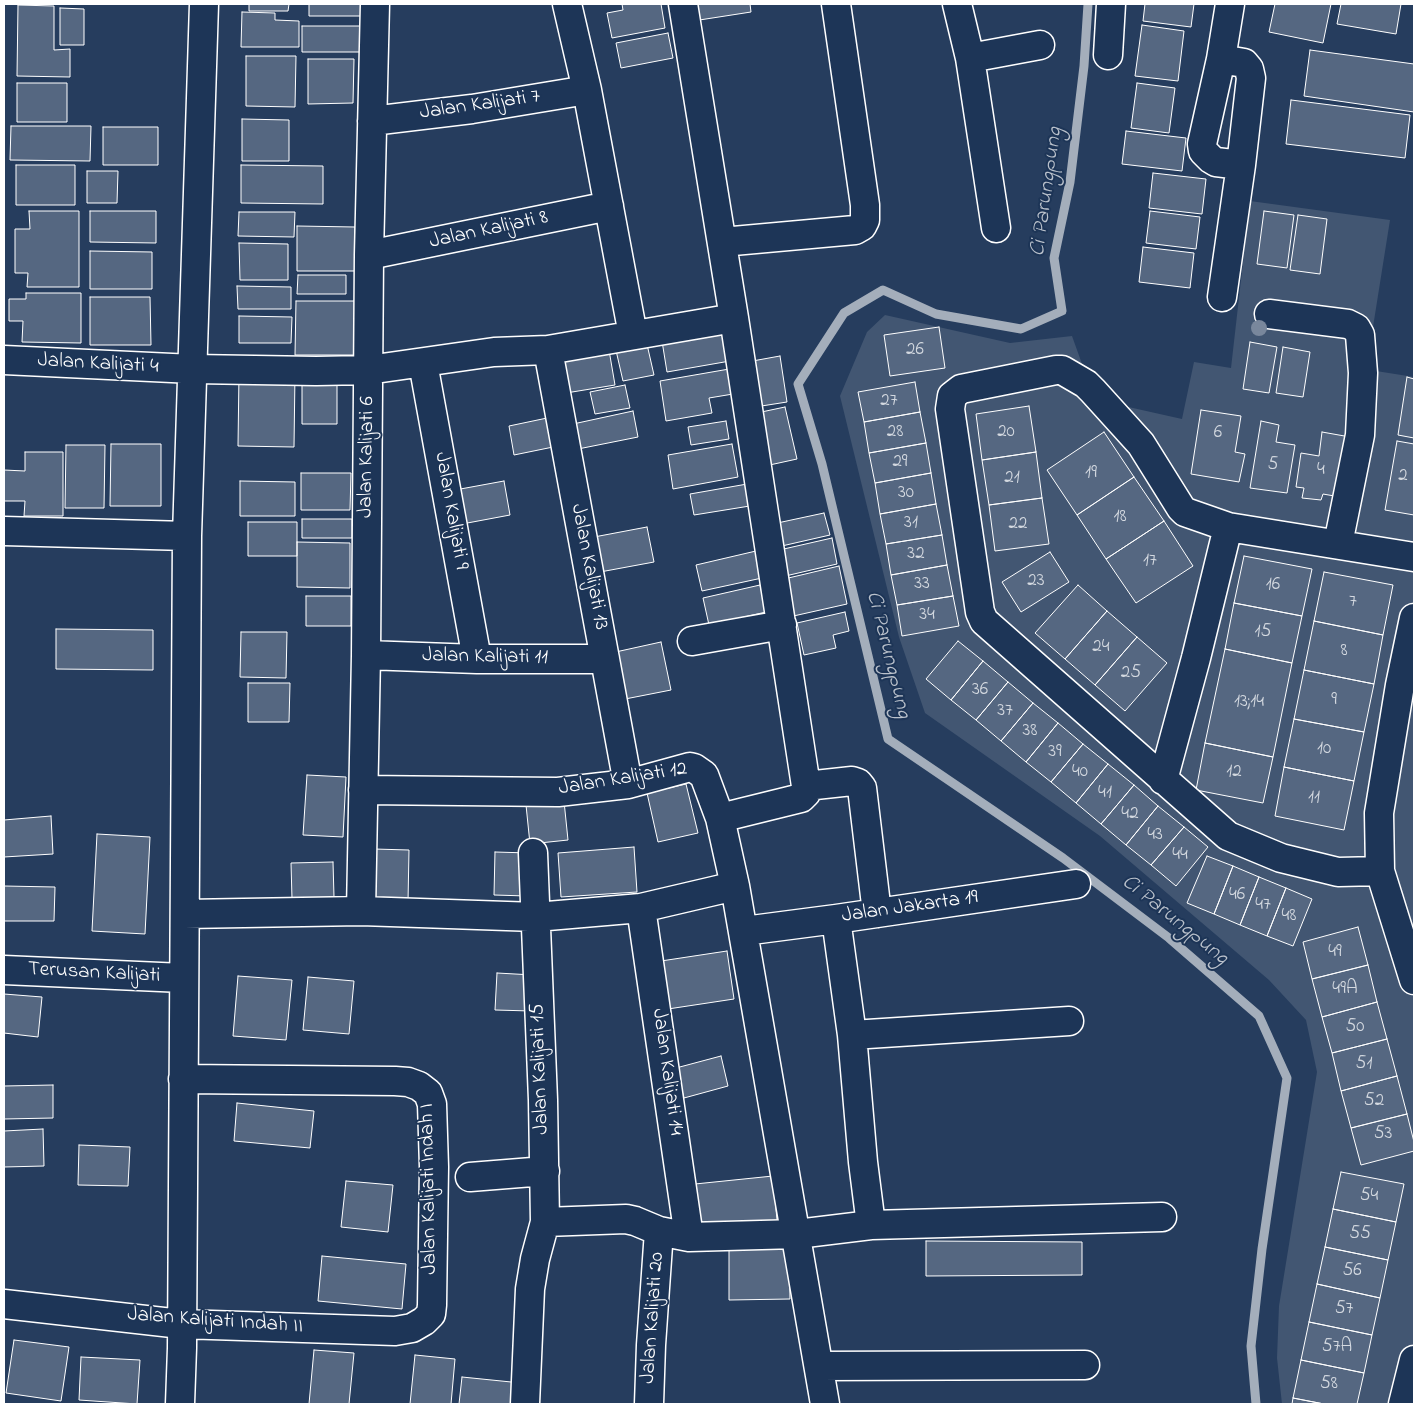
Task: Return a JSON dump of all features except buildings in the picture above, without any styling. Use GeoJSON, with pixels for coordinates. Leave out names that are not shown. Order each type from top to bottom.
{"type":"FeatureCollection","features":[{"type":"Feature","properties":{"kind":"street"},"geometry":{"type":"LineString","coordinates":[[180,1404],[182,1348],[187,536],[204,4]]}},
{"type":"Feature","properties":{"kind":"street","name":"Jalan Kalijati 6"},"geometry":{"type":"LineString","coordinates":[[361,911],[366,656],[368,255],[374,4]]}},
{"type":"Feature","properties":{"kind":"street"},"geometry":{"type":"LineString","coordinates":[[567,4],[587,90],[633,335]]}},
{"type":"Feature","properties":{"kind":"street"},"geometry":{"type":"LineString","coordinates":[[683,4],[734,318],[806,786],[806,793],[801,798],[720,818]]}},
{"type":"Feature","properties":{"kind":"street"},"geometry":{"type":"LineString","coordinates":[[722,242],[855,230],[862,226],[865,220],[865,205],[836,4]]}},
{"type":"Feature","properties":{"kind":"street"},"geometry":{"type":"LineString","coordinates":[[957,4],[970,58],[996,228]]}},
{"type":"Feature","properties":{"kind":"street"},"geometry":{"type":"LineString","coordinates":[[1108,55],[1111,4]]}},
{"type":"Feature","properties":{"kind":"street"},"geometry":{"type":"LineString","coordinates":[[1230,4],[1221,59],[1202,144],[1203,151],[1216,162],[1241,165]]}},
{"type":"Feature","properties":{"kind":"street"},"geometry":{"type":"LineString","coordinates":[[970,58],[1040,45]]}},
{"type":"Feature","properties":{"kind":"street"},"geometry":{"type":"LineString","coordinates":[[1221,59],[1244,63],[1251,73],[1241,165],[1222,297]]}},
{"type":"Feature","properties":{"kind":"street","name":"Jalan Kalijati 7"},"geometry":{"type":"LineString","coordinates":[[372,121],[472,109],[587,90]]}},
{"type":"Feature","properties":{"kind":"street","name":"Jalan Kalijati 8"},"geometry":{"type":"LineString","coordinates":[[368,255],[609,206]]}},
{"type":"Feature","properties":{"kind":"street"},"geometry":{"type":"LineString","coordinates":[[1269,314],[1348,324],[1356,328],[1360,334],[1363,373],[1360,435],[1338,544]]}},
{"type":"Feature","properties":{"kind":"street","name":"Jalan Kalijati 4"},"geometry":{"type":"LineString","coordinates":[[4,360],[193,369],[368,370],[494,352],[548,350],[734,318]]}},
{"type":"Feature","properties":{"kind":"street","name":"Jalan Kalijati 13"},"geometry":{"type":"LineString","coordinates":[[548,350],[628,784]]}},
{"type":"Feature","properties":{"kind":"street","name":"Jalan Kalijati 9"},"geometry":{"type":"LineString","coordinates":[[423,363],[477,659]]}},
{"type":"Feature","properties":{"kind":"street"},"geometry":{"type":"LineString","coordinates":[[1380,872],[1338,872],[1281,858],[1228,836],[1162,780],[984,621],[980,612],[950,409],[952,396],[961,389],[1056,370],[1065,371],[1086,384],[1141,444],[1185,512],[1228,527],[1414,557]]}},
{"type":"Feature","properties":{"kind":"street"},"geometry":{"type":"LineString","coordinates":[[1162,780],[1196,658],[1228,527]]}},
{"type":"Feature","properties":{"kind":"street"},"geometry":{"type":"LineString","coordinates":[[4,531],[187,536]]}},
{"type":"Feature","properties":{"kind":"street"},"geometry":{"type":"LineString","coordinates":[[1414,618],[1400,685],[1379,813],[1380,872],[1414,980]]}},
{"type":"Feature","properties":{"kind":"street"},"geometry":{"type":"LineString","coordinates":[[692,642],[782,625]]}},
{"type":"Feature","properties":{"kind":"street","name":"Jalan Kalijati 11"},"geometry":{"type":"LineString","coordinates":[[366,656],[477,659],[605,659]]}},
{"type":"Feature","properties":{"kind":"street","name":"Jalan Kalijati 12"},"geometry":{"type":"LineString","coordinates":[[363,790],[558,792],[628,784],[690,767],[704,775],[720,818],[744,931],[825,1404]]}},
{"type":"Feature","properties":{"kind":"street"},"geometry":{"type":"LineString","coordinates":[[806,786],[852,780],[862,788],[877,913]]}},
{"type":"Feature","properties":{"kind":"street","name":"Jalan Kalijati 15"},"geometry":{"type":"LineString","coordinates":[[525,1404],[530,1290],[535,1259],[545,1222],[533,853]]}},
{"type":"Feature","properties":{"kind":"street","name":"Jalan Jakarta 19"},"geometry":{"type":"LineString","coordinates":[[744,931],[1076,884]]}},
{"type":"Feature","properties":{"kind":"street"},"geometry":{"type":"LineString","coordinates":[[185,914],[361,911],[536,917],[641,908],[735,886]]}},
{"type":"Feature","properties":{"kind":"street","name":"Jalan Kalijati 14"},"geometry":{"type":"LineString","coordinates":[[641,908],[689,1237]]}},
{"type":"Feature","properties":{"kind":"street"},"geometry":{"type":"LineString","coordinates":[[836,919],[852,1035],[863,1162],[871,1225]]}},
{"type":"Feature","properties":{"kind":"street","name":"Terusan Kalijati"},"geometry":{"type":"LineString","coordinates":[[4,970],[183,978]]}},
{"type":"Feature","properties":{"kind":"street"},"geometry":{"type":"LineString","coordinates":[[852,1035],[1069,1021]]}},
{"type":"Feature","properties":{"kind":"street","name":"Jalan Kalijati Indah I"},"geometry":{"type":"LineString","coordinates":[[183,1079],[395,1081],[408,1082],[420,1086],[428,1093],[432,1104],[434,1167],[432,1305],[430,1314],[424,1321]]}},
{"type":"Feature","properties":{"kind":"street"},"geometry":{"type":"LineString","coordinates":[[470,1177],[544,1171]]}},
{"type":"Feature","properties":{"kind":"street"},"geometry":{"type":"LineString","coordinates":[[545,1222],[626,1219],[660,1231],[689,1237],[797,1234],[871,1225],[1162,1217]]}},
{"type":"Feature","properties":{"kind":"street","name":"Jalan Kalijati 20"},"geometry":{"type":"LineString","coordinates":[[649,1404],[651,1345],[660,1231]]}},
{"type":"Feature","properties":{"kind":"street","name":"Jalan Kalijati Indah II"},"geometry":{"type":"LineString","coordinates":[[4,1304],[181,1324],[395,1331],[412,1328],[424,1321]]}},
{"type":"Feature","properties":{"kind":"street"},"geometry":{"type":"LineString","coordinates":[[1403,1404],[1414,1360]]}},
{"type":"Feature","properties":{"kind":"street"},"geometry":{"type":"LineString","coordinates":[[819,1366],[1085,1365]]}},
{"type":"Feature","properties":{"kind":"shaded area"},"geometry":{"type":"Polygon","coordinates":[[[1250,201],[1390,220],[1373,327],[1376,371],[1414,377],[1414,1404],[1282,1404],[1277,1358],[1279,1306],[1317,1072],[1306,1020],[1269,980],[1100,836],[925,713],[899,637],[840,396],[867,332],[885,315],[1010,343],[1072,336],[1086,375],[1124,406],[1182,419],[1194,362],[1231,368],[1250,201]]]}},
{"type":"Feature","properties":{"kind":"waterway","name":"Ci Parungpung"},"geometry":{"type":"LineString","coordinates":[[1088,4],[1084,66],[1070,182],[1054,258],[1062,311],[1021,329],[936,314],[883,290],[844,313],[798,384],[822,464],[888,739],[1063,858],[1169,938],[1259,1016],[1287,1078],[1262,1249],[1251,1346],[1256,1404]]}}]}
